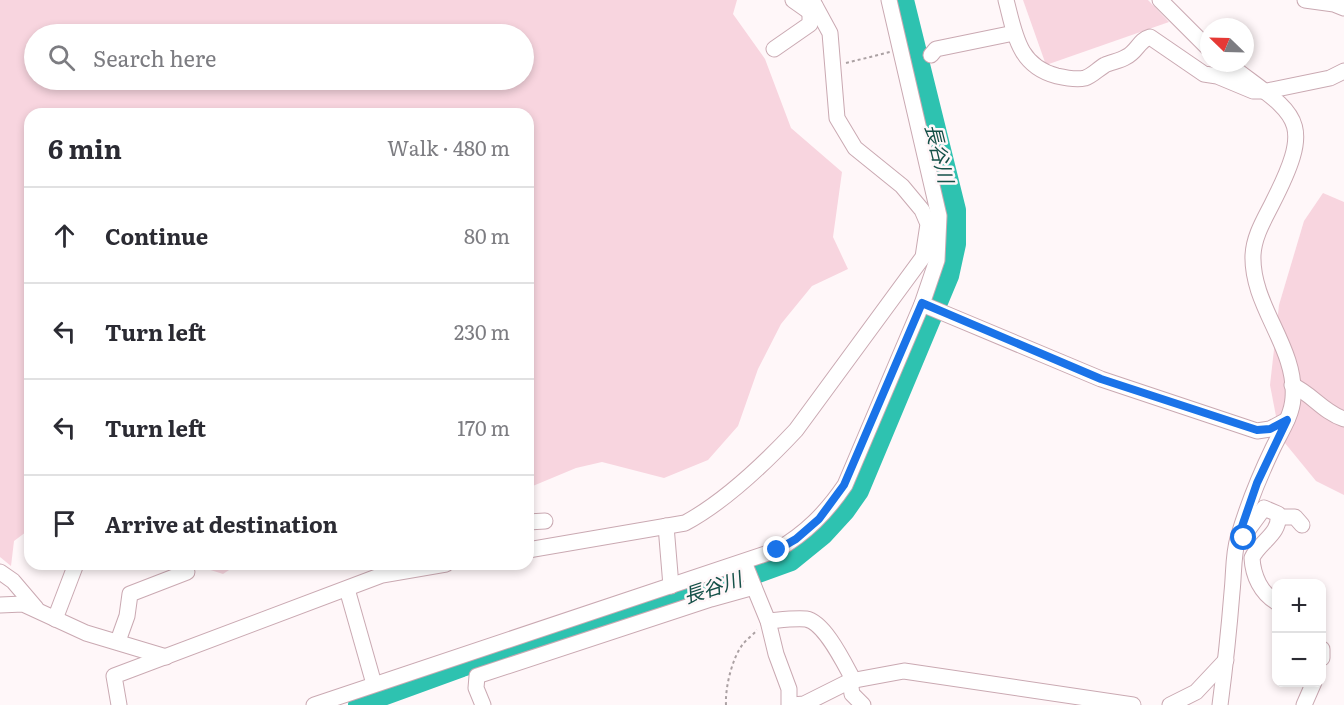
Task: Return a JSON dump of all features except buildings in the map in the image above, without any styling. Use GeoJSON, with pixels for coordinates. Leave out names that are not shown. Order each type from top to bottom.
{"type":"FeatureCollection","features":[{"type":"Feature","properties":{"kind":"street"},"geometry":{"type":"LineString","coordinates":[[534,549],[685,523],[700,515],[776,451],[796,430],[923,257],[928,224],[922,210],[902,186],[855,148],[837,118],[830,33],[812,6],[793,0]]}},
{"type":"Feature","properties":{"kind":"street"},"geometry":{"type":"LineString","coordinates":[[314,705],[777,550],[796,539],[833,503],[844,485],[924,298],[937,260],[939,216],[889,0]]}},
{"type":"Feature","properties":{"kind":"street"},"geometry":{"type":"LineString","coordinates":[[1006,0],[1014,33],[1025,57],[1033,65],[1061,76],[1087,77],[1105,65],[1128,57],[1144,39],[1150,37],[1204,74],[1217,76],[1253,91],[1268,91],[1330,78],[1344,71]]}},
{"type":"Feature","properties":{"kind":"street"},"geometry":{"type":"LineString","coordinates":[[1160,0],[1200,40]]}},
{"type":"Feature","properties":{"kind":"street"},"geometry":{"type":"LineString","coordinates":[[1305,0],[1334,4],[1344,8]]}},
{"type":"Feature","properties":{"kind":"street"},"geometry":{"type":"LineString","coordinates":[[774,49],[810,24],[812,6]]}},
{"type":"Feature","properties":{"kind":"street"},"geometry":{"type":"LineString","coordinates":[[931,55],[936,49],[1014,33]]}},
{"type":"Feature","properties":{"kind":"street"},"geometry":{"type":"LineString","coordinates":[[1220,705],[1238,538],[1257,483],[1287,420],[1293,398],[1283,351],[1260,298],[1254,276],[1253,253],[1257,236],[1285,179],[1297,144],[1295,127],[1286,108],[1268,91],[1240,72]]}},
{"type":"Feature","properties":{"kind":"street"},"geometry":{"type":"LineString","coordinates":[[901,284],[924,298],[1101,379],[1257,430],[1270,429],[1287,420]]}},
{"type":"Feature","properties":{"kind":"street"},"geometry":{"type":"LineString","coordinates":[[1292,385],[1304,390],[1330,414],[1344,419]]}},
{"type":"Feature","properties":{"kind":"street"},"geometry":{"type":"LineString","coordinates":[[1238,538],[1244,538],[1264,508],[1269,508],[1279,517],[1295,517],[1302,525]]}},
{"type":"Feature","properties":{"kind":"street"},"geometry":{"type":"LineString","coordinates":[[1272,600],[1264,595],[1252,567],[1252,558],[1274,532],[1279,517]]}},
{"type":"Feature","properties":{"kind":"street"},"geometry":{"type":"LineString","coordinates":[[534,522],[545,521]]}},
{"type":"Feature","properties":{"kind":"street"},"geometry":{"type":"LineString","coordinates":[[666,526],[671,586]]}},
{"type":"Feature","properties":{"kind":"street"},"geometry":{"type":"LineString","coordinates":[[744,562],[767,619],[776,654],[789,689],[791,705],[804,704],[852,681],[904,671],[1133,705]]}},
{"type":"Feature","properties":{"kind":"street"},"geometry":{"type":"LineString","coordinates":[[55,619],[74,570]]}},
{"type":"Feature","properties":{"kind":"street"},"geometry":{"type":"LineString","coordinates":[[119,705],[114,676],[347,589],[385,570]]}},
{"type":"Feature","properties":{"kind":"street"},"geometry":{"type":"LineString","coordinates":[[0,572],[13,581],[40,612]]}},
{"type":"Feature","properties":{"kind":"street"},"geometry":{"type":"LineString","coordinates":[[118,641],[127,616],[129,594],[187,572]]}},
{"type":"Feature","properties":{"kind":"street"},"geometry":{"type":"LineString","coordinates":[[483,705],[476,688],[477,676],[754,587]]}},
{"type":"Feature","properties":{"kind":"street"},"geometry":{"type":"LineString","coordinates":[[347,589],[375,684]]}},
{"type":"Feature","properties":{"kind":"street"},"geometry":{"type":"LineString","coordinates":[[0,605],[22,604],[86,633],[166,657]]}},
{"type":"Feature","properties":{"kind":"street"},"geometry":{"type":"LineString","coordinates":[[767,619],[807,619],[813,622],[834,645],[852,681],[852,694],[863,705]]}},
{"type":"Feature","properties":{"kind":"street"},"geometry":{"type":"LineString","coordinates":[[1170,705],[1196,692],[1226,660]]}},
{"type":"Feature","properties":{"kind":"street"},"geometry":{"type":"LineString","coordinates":[[1304,705],[1312,687]]}},
{"type":"Feature","properties":{"kind":"path"},"geometry":{"type":"LineString","coordinates":[[834,66],[901,50]]}},
{"type":"Feature","properties":{"kind":"path"},"geometry":{"type":"LineString","coordinates":[[726,705],[729,681],[742,645],[767,619]]}},
{"type":"Feature","properties":{"kind":"shaded area"},"geometry":{"type":"Polygon","coordinates":[[[0,0],[737,0],[733,14],[765,59],[791,128],[842,172],[833,237],[848,269],[812,286],[781,324],[758,369],[738,426],[708,460],[664,478],[602,462],[576,468],[534,486],[534,108],[24,108],[24,534],[14,541],[11,566],[0,557],[0,0]]]}},
{"type":"Feature","properties":{"kind":"shaded area"},"geometry":{"type":"Polygon","coordinates":[[[1023,0],[1148,0],[1169,22],[1046,65],[1023,0]]]}},
{"type":"Feature","properties":{"kind":"shaded area"},"geometry":{"type":"Polygon","coordinates":[[[1323,193],[1344,202],[1344,495],[1316,481],[1280,437],[1270,385],[1279,305],[1304,221],[1323,193]]]}},
{"type":"Feature","properties":{"kind":"shaded area"},"geometry":{"type":"Polygon","coordinates":[[[211,570],[229,570],[223,574],[211,570]]]}},
{"type":"Feature","properties":{"kind":"waterway","name":"長谷川"},"geometry":{"type":"LineString","coordinates":[[358,705],[462,667],[731,583],[791,561],[823,535],[845,511],[859,491],[949,276],[956,244],[956,210],[904,0]]}},
{"type":"Feature","properties":{"kind":"route"},"geometry":{"type":"LineString","coordinates":[[777,550],[796,539],[819,519],[833,503],[844,485],[922,303],[1101,379],[1257,430],[1270,429],[1287,420],[1257,483],[1245,515],[1238,538],[1244,538]]}}]}
